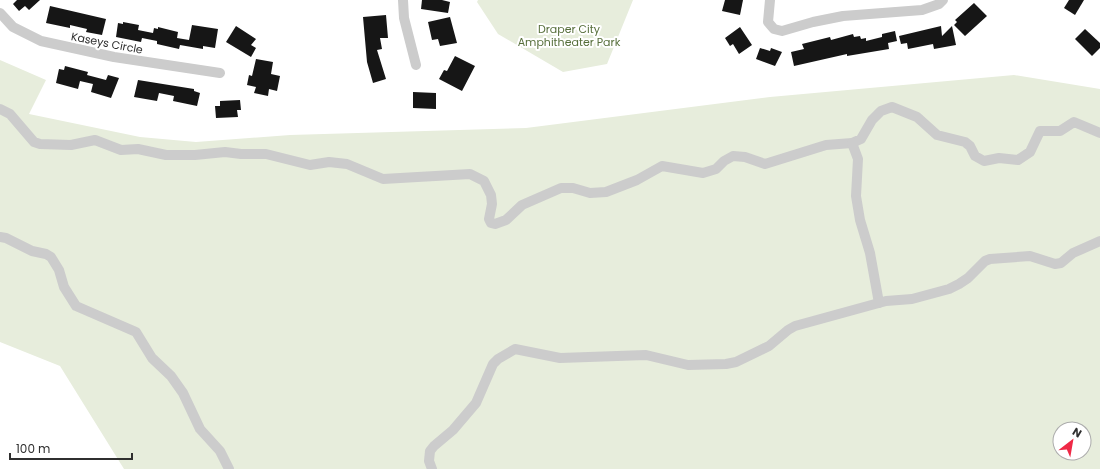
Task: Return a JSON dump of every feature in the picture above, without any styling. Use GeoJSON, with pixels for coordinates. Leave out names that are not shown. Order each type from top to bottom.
{"type":"FeatureCollection","features":[{"type":"Feature","properties":{"kind":"street"},"geometry":{"type":"LineString","coordinates":[[403,0],[404,18],[416,65]]}},
{"type":"Feature","properties":{"kind":"street"},"geometry":{"type":"LineString","coordinates":[[770,0],[768,22],[774,29],[782,31],[812,22],[843,16],[922,10],[939,4],[943,0]]}},
{"type":"Feature","properties":{"kind":"street","name":"Kaseys Circle"},"geometry":{"type":"LineString","coordinates":[[0,13],[13,28],[41,41],[114,58],[220,73]]}},
{"type":"Feature","properties":{"kind":"street"},"geometry":{"type":"LineString","coordinates":[[0,109],[10,114],[34,142],[40,144],[71,145],[95,140],[121,150],[138,149],[166,155],[202,155],[225,152],[247,155],[266,154],[310,165],[329,162],[347,164],[382,179],[470,174],[484,181],[488,188],[491,195],[492,204],[489,219],[491,223],[495,224],[506,220],[522,205],[561,188],[573,188],[590,192],[606,192],[637,180],[662,166],[703,173],[716,169],[724,161],[733,156],[745,157],[765,164],[826,145],[852,143],[861,139],[872,120],[881,111],[892,107],[917,116],[937,135],[965,142],[970,146],[975,156],[984,161],[999,158],[1018,160],[1030,152],[1040,131],[1060,131],[1074,122],[1100,133]]}},
{"type":"Feature","properties":{"kind":"street"},"geometry":{"type":"LineString","coordinates":[[852,143],[858,158],[856,196],[860,220],[870,254],[879,303]]}},
{"type":"Feature","properties":{"kind":"street"},"geometry":{"type":"LineString","coordinates":[[0,237],[6,238],[32,251],[46,254],[51,257],[59,270],[64,287],[76,306],[136,332],[152,358],[171,376],[183,392],[200,429],[217,446],[229,469]]}},
{"type":"Feature","properties":{"kind":"street"},"geometry":{"type":"LineString","coordinates":[[432,469],[429,461],[430,451],[453,430],[476,403],[494,364],[498,359],[515,349],[560,358],[646,355],[688,365],[726,364],[736,362],[769,346],[795,326],[879,303],[896,300],[912,300],[954,286],[968,278],[986,261],[996,258],[1030,256],[1055,264],[1061,263],[1073,253],[1100,241]]}},
{"type":"Feature","properties":{"kind":"green space","name":"Draper City Amphitheater Park"},"geometry":{"type":"Polygon","coordinates":[[[478,0],[633,0],[607,64],[563,72],[498,34],[477,2],[478,0]]]}},
{"type":"Feature","properties":{"kind":"green space"},"geometry":{"type":"Polygon","coordinates":[[[0,60],[46,80],[29,114],[140,137],[196,142],[290,135],[526,128],[770,97],[1014,75],[1100,89],[1100,469],[124,469],[60,366],[0,342],[0,60]]]}},
{"type":"Feature","properties":{"kind":"building"},"geometry":{"type":"Polygon","coordinates":[[[17,0],[40,0],[29,10],[25,6],[19,11],[13,4],[17,0]]]}},
{"type":"Feature","properties":{"kind":"building"},"geometry":{"type":"Polygon","coordinates":[[[422,0],[442,0],[450,2],[448,13],[421,9],[422,0]]]}},
{"type":"Feature","properties":{"kind":"building"},"geometry":{"type":"Polygon","coordinates":[[[725,0],[743,0],[740,15],[722,11],[725,0]]]}},
{"type":"Feature","properties":{"kind":"building"},"geometry":{"type":"Polygon","coordinates":[[[1069,0],[1084,0],[1075,15],[1064,8],[1069,0]]]}},
{"type":"Feature","properties":{"kind":"building"},"geometry":{"type":"Polygon","coordinates":[[[974,3],[987,16],[965,36],[954,25],[957,22],[955,20],[974,3]]]}},
{"type":"Feature","properties":{"kind":"building"},"geometry":{"type":"Polygon","coordinates":[[[50,6],[106,19],[102,35],[86,32],[87,29],[70,25],[70,28],[46,23],[50,6]]]}},
{"type":"Feature","properties":{"kind":"building"},"geometry":{"type":"Polygon","coordinates":[[[386,15],[388,38],[380,38],[382,49],[377,50],[386,79],[373,83],[367,62],[363,17],[386,15]]]}},
{"type":"Feature","properties":{"kind":"building"},"geometry":{"type":"Polygon","coordinates":[[[450,17],[457,43],[440,46],[438,39],[432,40],[428,22],[450,17]]]}},
{"type":"Feature","properties":{"kind":"building"},"geometry":{"type":"Polygon","coordinates":[[[123,22],[139,25],[138,30],[153,33],[154,28],[158,29],[158,27],[178,32],[177,38],[189,40],[192,25],[218,29],[215,48],[203,46],[203,49],[180,45],[179,49],[157,44],[157,41],[142,38],[141,42],[116,37],[118,23],[123,24],[123,22]]]}},
{"type":"Feature","properties":{"kind":"building"},"geometry":{"type":"Polygon","coordinates":[[[236,26],[256,39],[251,45],[256,48],[251,57],[226,42],[236,26]]]}},
{"type":"Feature","properties":{"kind":"building"},"geometry":{"type":"Polygon","coordinates":[[[941,26],[942,36],[952,26],[956,45],[934,49],[933,44],[908,49],[907,43],[901,44],[899,36],[941,26]]]}},
{"type":"Feature","properties":{"kind":"building"},"geometry":{"type":"Polygon","coordinates":[[[740,27],[752,45],[739,54],[733,44],[730,46],[725,38],[740,27]]]}},
{"type":"Feature","properties":{"kind":"building"},"geometry":{"type":"Polygon","coordinates":[[[1085,29],[1100,43],[1100,48],[1092,56],[1075,39],[1085,29]]]}},
{"type":"Feature","properties":{"kind":"building"},"geometry":{"type":"Polygon","coordinates":[[[895,31],[897,41],[888,43],[889,49],[847,56],[847,54],[794,66],[791,52],[804,49],[802,44],[830,37],[831,40],[853,34],[854,37],[860,36],[861,39],[866,38],[866,41],[882,37],[882,34],[895,31]]]}},
{"type":"Feature","properties":{"kind":"building"},"geometry":{"type":"Polygon","coordinates":[[[760,48],[770,51],[771,48],[782,52],[775,66],[756,59],[760,48]]]}},
{"type":"Feature","properties":{"kind":"building"},"geometry":{"type":"Polygon","coordinates":[[[455,56],[475,66],[462,91],[439,79],[444,70],[447,71],[455,56]]]}},
{"type":"Feature","properties":{"kind":"building"},"geometry":{"type":"Polygon","coordinates":[[[256,59],[273,62],[271,74],[280,76],[277,91],[269,89],[268,96],[254,93],[256,87],[247,85],[249,75],[252,76],[256,59]]]}},
{"type":"Feature","properties":{"kind":"building"},"geometry":{"type":"Polygon","coordinates":[[[65,66],[88,72],[87,75],[106,80],[108,75],[119,78],[111,98],[91,92],[93,84],[80,81],[78,89],[56,83],[59,69],[64,70],[65,66]]]}},
{"type":"Feature","properties":{"kind":"building"},"geometry":{"type":"Polygon","coordinates":[[[138,80],[194,89],[194,91],[200,93],[197,106],[173,101],[174,96],[159,93],[157,101],[134,97],[138,80]]]}},
{"type":"Feature","properties":{"kind":"building"},"geometry":{"type":"Polygon","coordinates":[[[413,92],[436,93],[436,109],[413,108],[413,92]]]}},
{"type":"Feature","properties":{"kind":"building"},"geometry":{"type":"Polygon","coordinates":[[[240,100],[241,110],[237,110],[238,117],[216,118],[215,106],[220,106],[220,101],[240,100]]]}}]}
